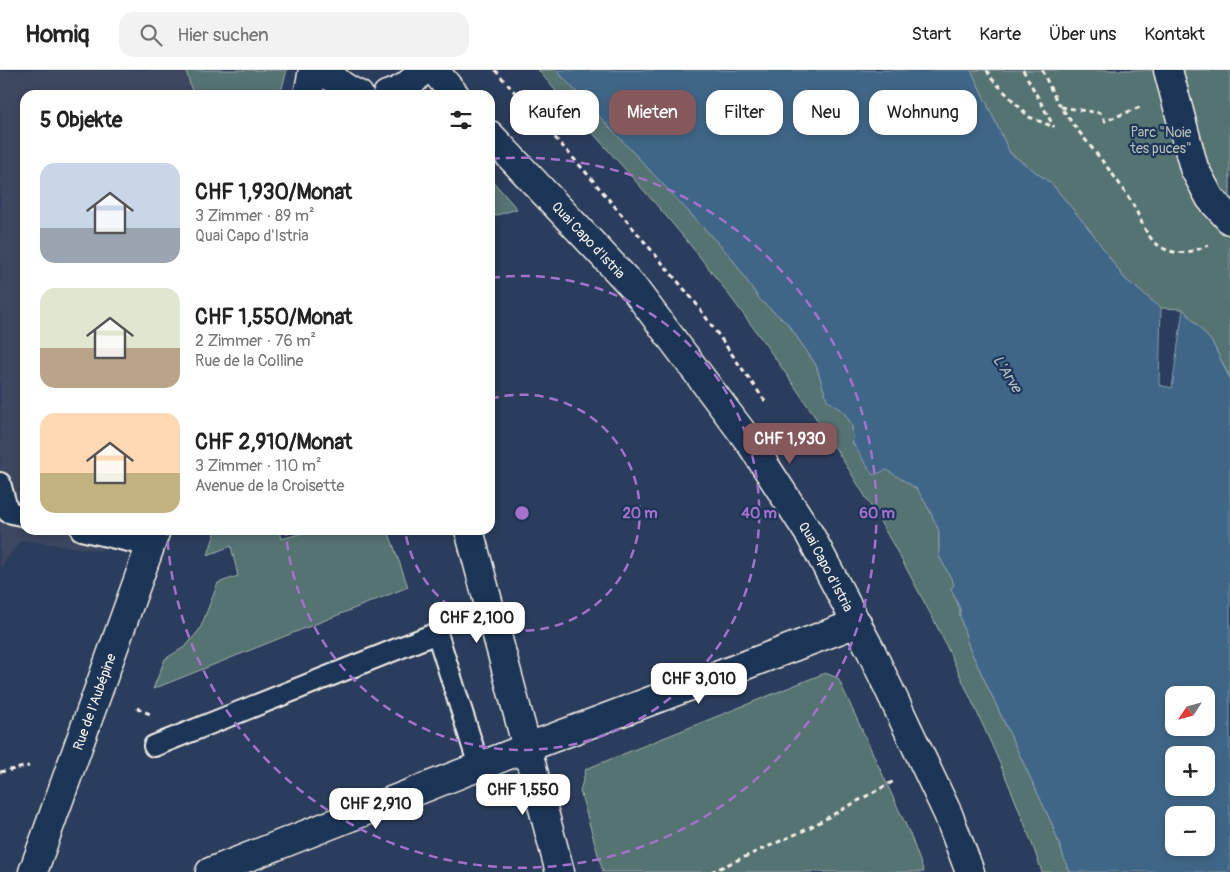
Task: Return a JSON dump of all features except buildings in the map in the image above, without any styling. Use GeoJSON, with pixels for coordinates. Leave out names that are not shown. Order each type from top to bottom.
{"type":"FeatureCollection","features":[{"type":"Feature","properties":{"kind":"street"},"geometry":{"type":"LineString","coordinates":[[309,90],[313,70]]}},
{"type":"Feature","properties":{"kind":"street"},"geometry":{"type":"LineString","coordinates":[[326,70],[333,80],[348,90]]}},
{"type":"Feature","properties":{"kind":"street"},"geometry":{"type":"LineString","coordinates":[[401,90],[417,78],[421,70]]}},
{"type":"Feature","properties":{"kind":"street"},"geometry":{"type":"LineString","coordinates":[[434,70],[451,90]]}},
{"type":"Feature","properties":{"kind":"street"},"geometry":{"type":"LineString","coordinates":[[1170,82],[1194,168],[1210,198],[1230,220]]}},
{"type":"Feature","properties":{"kind":"street","name":"Quai Capo d'Istria"},"geometry":{"type":"LineString","coordinates":[[495,141],[633,287],[751,444],[810,535],[858,623],[948,814],[970,872]]}},
{"type":"Feature","properties":{"kind":"street"},"geometry":{"type":"LineString","coordinates":[[470,535],[560,872]]}},
{"type":"Feature","properties":{"kind":"street","name":"Rue de l'Aubépine"},"geometry":{"type":"LineString","coordinates":[[34,872],[153,538]]}},
{"type":"Feature","properties":{"kind":"street"},"geometry":{"type":"LineString","coordinates":[[210,872],[526,748],[858,623]]}},
{"type":"Feature","properties":{"kind":"lane"},"geometry":{"type":"LineString","coordinates":[[0,483],[8,512],[20,515]]}},
{"type":"Feature","properties":{"kind":"lane"},"geometry":{"type":"LineString","coordinates":[[126,535],[153,538]]}},
{"type":"Feature","properties":{"kind":"lane"},"geometry":{"type":"LineString","coordinates":[[154,746],[438,634],[480,766]]}},
{"type":"Feature","properties":{"kind":"path"},"geometry":{"type":"LineString","coordinates":[[987,70],[991,78],[1030,117],[1054,127],[1023,70]]}},
{"type":"Feature","properties":{"kind":"path"},"geometry":{"type":"LineString","coordinates":[[1042,70],[1061,107],[1124,190],[1152,241],[1169,251],[1180,253],[1197,250],[1212,242]]}},
{"type":"Feature","properties":{"kind":"path"},"geometry":{"type":"LineString","coordinates":[[1061,107],[1100,113],[1105,121],[1170,82]]}},
{"type":"Feature","properties":{"kind":"path"},"geometry":{"type":"LineString","coordinates":[[0,772],[29,766]]}},
{"type":"Feature","properties":{"kind":"path"},"geometry":{"type":"LineString","coordinates":[[711,872],[805,830],[898,778]]}},
{"type":"Feature","properties":{"kind":"shaded area"},"geometry":{"type":"Polygon","coordinates":[[[0,70],[186,70],[191,90],[20,90],[20,535],[107,535],[101,551],[21,540],[0,568],[0,70]]]}},
{"type":"Feature","properties":{"kind":"green space"},"geometry":{"type":"Polygon","coordinates":[[[186,70],[287,70],[281,90],[192,90],[186,70]]]}},
{"type":"Feature","properties":{"kind":"green space"},"geometry":{"type":"Polygon","coordinates":[[[538,70],[556,70],[575,90],[555,90],[538,70]]]}},
{"type":"Feature","properties":{"kind":"green space","name":"Parc \"Noie tes puces\""},"geometry":{"type":"Polygon","coordinates":[[[971,70],[1230,70],[1230,378],[1212,342],[1183,309],[1161,308],[1124,278],[1093,234],[1052,184],[1010,153],[971,70]]]}},
{"type":"Feature","properties":{"kind":"green space"},"geometry":{"type":"Polygon","coordinates":[[[599,116],[609,127],[609,135],[617,135],[731,257],[760,300],[788,324],[816,365],[827,400],[843,411],[852,425],[853,444],[917,489],[939,531],[939,556],[954,584],[951,589],[960,609],[960,616],[969,647],[1052,824],[1069,872],[1042,872],[1005,776],[984,729],[939,630],[900,556],[849,470],[795,387],[707,266],[666,216],[594,135],[599,135],[599,116]]]}},
{"type":"Feature","properties":{"kind":"green space"},"geometry":{"type":"Polygon","coordinates":[[[495,184],[517,209],[495,216],[495,184]]]}},
{"type":"Feature","properties":{"kind":"green space"},"geometry":{"type":"Polygon","coordinates":[[[214,535],[280,535],[281,539],[296,535],[390,535],[408,587],[153,689],[165,659],[186,646],[200,629],[218,583],[238,576],[231,546],[208,555],[214,535]]]}},
{"type":"Feature","properties":{"kind":"green space"},"geometry":{"type":"Polygon","coordinates":[[[825,673],[838,678],[910,834],[924,872],[603,872],[580,791],[586,769],[825,673]]]}},
{"type":"Feature","properties":{"kind":"water","name":"L'Arve"},"geometry":{"type":"Polygon","coordinates":[[[556,70],[971,70],[1010,153],[1052,184],[1093,234],[1124,278],[1161,308],[1159,385],[1172,388],[1183,309],[1212,342],[1230,379],[1230,872],[1069,872],[1052,824],[969,647],[960,616],[960,609],[951,589],[954,584],[939,556],[939,531],[929,509],[917,489],[887,470],[873,475],[853,444],[852,425],[843,411],[827,400],[816,365],[788,324],[760,300],[731,257],[617,135],[696,135],[696,90],[609,90],[609,127],[599,116],[599,90],[575,90],[556,70]]]}}]}
